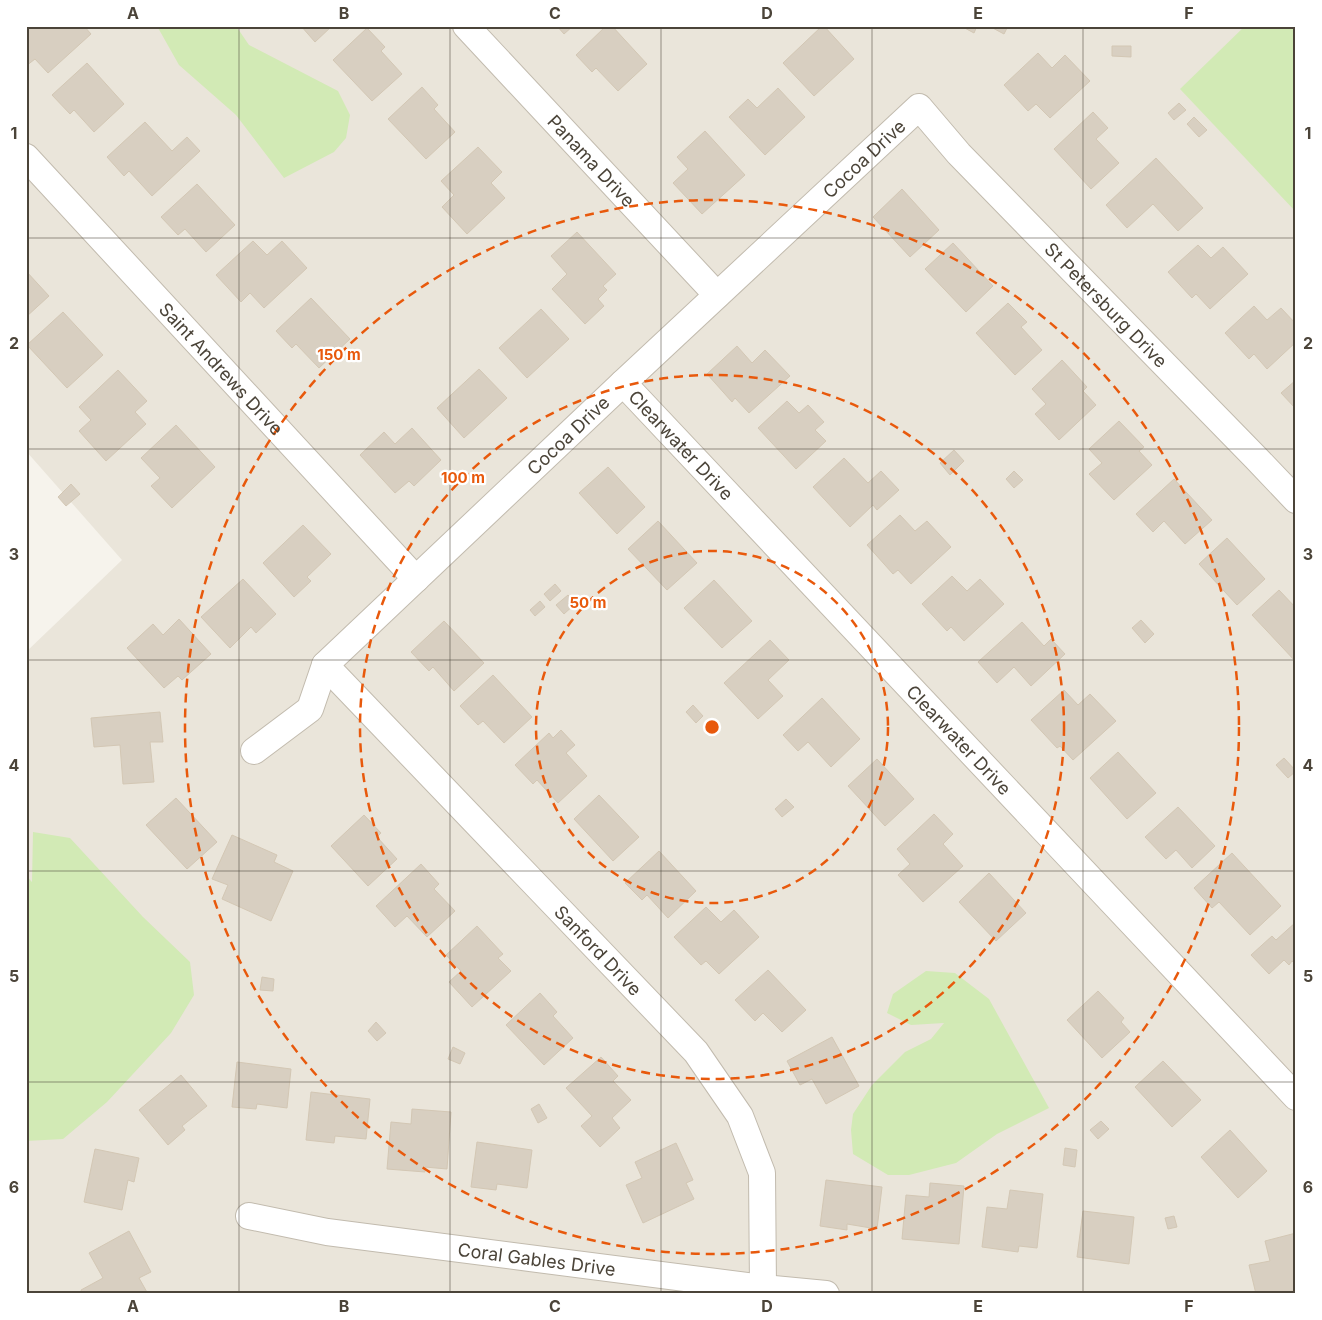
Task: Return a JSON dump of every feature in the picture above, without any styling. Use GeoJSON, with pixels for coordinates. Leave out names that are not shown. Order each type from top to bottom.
{"type":"FeatureCollection","features":[{"type":"Feature","properties":{"kind":"street","name":"Panama Drive"},"geometry":{"type":"LineString","coordinates":[[466,26],[717,295]]}},
{"type":"Feature","properties":{"kind":"street","name":"Cocoa Drive"},"geometry":{"type":"LineString","coordinates":[[254,751],[310,708],[325,665],[623,383],[919,107]]}},
{"type":"Feature","properties":{"kind":"street","name":"St Petersburg Drive"},"geometry":{"type":"LineString","coordinates":[[919,107],[958,154],[1296,500]]}},
{"type":"Feature","properties":{"kind":"street","name":"Saint Andrews Drive"},"geometry":{"type":"LineString","coordinates":[[26,157],[416,579]]}},
{"type":"Feature","properties":{"kind":"street","name":"Clearwater Drive"},"geometry":{"type":"LineString","coordinates":[[623,383],[1296,1096]]}},
{"type":"Feature","properties":{"kind":"street","name":"Sanford Drive"},"geometry":{"type":"LineString","coordinates":[[325,665],[696,1052],[740,1116],[762,1174],[763,1288]]}},
{"type":"Feature","properties":{"kind":"street","name":"Coral Gables Drive"},"geometry":{"type":"LineString","coordinates":[[249,1216],[327,1232],[763,1288],[826,1294]]}},
{"type":"Feature","properties":{"kind":"shaded area"},"geometry":{"type":"Polygon","coordinates":[[[26,26],[1296,26],[1296,1294],[26,1294],[26,1055],[104,970],[26,875],[26,652],[122,560],[26,451],[26,26]]]}},
{"type":"Feature","properties":{"kind":"green space"},"geometry":{"type":"Polygon","coordinates":[[[157,26],[236,26],[249,45],[338,91],[350,115],[346,138],[334,152],[284,178],[236,115],[179,65],[157,26]]]}},
{"type":"Feature","properties":{"kind":"green space"},"geometry":{"type":"Polygon","coordinates":[[[1245,26],[1296,26],[1296,212],[1180,89],[1245,26]]]}},
{"type":"Feature","properties":{"kind":"green space"},"geometry":{"type":"Polygon","coordinates":[[[33,832],[70,838],[143,917],[190,962],[194,995],[171,1033],[107,1102],[63,1139],[26,1141],[26,875],[32,882],[33,832]]]}},
{"type":"Feature","properties":{"kind":"green space"},"geometry":{"type":"Polygon","coordinates":[[[926,971],[955,973],[989,999],[1049,1108],[997,1134],[956,1163],[909,1175],[888,1175],[853,1154],[851,1130],[853,1114],[872,1085],[905,1052],[931,1039],[944,1023],[911,1025],[887,1013],[893,994],[926,971]]]}},
{"type":"Feature","properties":{"kind":"building"},"geometry":{"type":"Polygon","coordinates":[[[26,26],[84,26],[91,34],[48,73],[35,59],[26,66],[26,26]]]}},
{"type":"Feature","properties":{"kind":"building"},"geometry":{"type":"Polygon","coordinates":[[[301,26],[332,26],[315,42],[301,26]]]}},
{"type":"Feature","properties":{"kind":"building"},"geometry":{"type":"Polygon","coordinates":[[[557,26],[573,26],[564,34],[557,26]]]}},
{"type":"Feature","properties":{"kind":"building"},"geometry":{"type":"Polygon","coordinates":[[[606,26],[612,26],[647,64],[618,91],[596,68],[592,72],[576,55],[606,26]]]}},
{"type":"Feature","properties":{"kind":"building"},"geometry":{"type":"Polygon","coordinates":[[[822,26],[854,59],[814,96],[783,63],[822,26]]]}},
{"type":"Feature","properties":{"kind":"building"},"geometry":{"type":"Polygon","coordinates":[[[961,26],[977,26],[974,33],[961,26]]]}},
{"type":"Feature","properties":{"kind":"building"},"geometry":{"type":"Polygon","coordinates":[[[989,26],[1008,26],[1004,34],[989,26]]]}},
{"type":"Feature","properties":{"kind":"building"},"geometry":{"type":"Polygon","coordinates":[[[367,28],[385,47],[381,51],[402,74],[372,101],[333,60],[367,28]]]}},
{"type":"Feature","properties":{"kind":"building"},"geometry":{"type":"Polygon","coordinates":[[[1112,46],[1131,46],[1131,57],[1112,56],[1112,46]]]}},
{"type":"Feature","properties":{"kind":"building"},"geometry":{"type":"Polygon","coordinates":[[[1038,53],[1052,68],[1065,55],[1090,81],[1050,118],[1036,104],[1028,111],[1004,85],[1038,53]]]}},
{"type":"Feature","properties":{"kind":"building"},"geometry":{"type":"Polygon","coordinates":[[[87,63],[124,104],[94,132],[74,110],[70,114],[52,95],[87,63]]]}},
{"type":"Feature","properties":{"kind":"building"},"geometry":{"type":"Polygon","coordinates":[[[422,87],[438,105],[434,109],[455,132],[426,159],[388,119],[422,87]]]}},
{"type":"Feature","properties":{"kind":"building"},"geometry":{"type":"Polygon","coordinates":[[[778,88],[805,117],[765,155],[729,117],[748,99],[757,108],[778,88]]]}},
{"type":"Feature","properties":{"kind":"building"},"geometry":{"type":"Polygon","coordinates":[[[1179,103],[1186,110],[1174,120],[1168,113],[1179,103]]]}},
{"type":"Feature","properties":{"kind":"building"},"geometry":{"type":"Polygon","coordinates":[[[1093,112],[1108,128],[1096,139],[1119,163],[1091,189],[1054,149],[1093,112]]]}},
{"type":"Feature","properties":{"kind":"building"},"geometry":{"type":"Polygon","coordinates":[[[1194,117],[1207,130],[1199,137],[1187,124],[1194,117]]]}},
{"type":"Feature","properties":{"kind":"building"},"geometry":{"type":"Polygon","coordinates":[[[145,122],[172,151],[187,137],[200,151],[152,196],[129,171],[124,176],[107,157],[145,122]]]}},
{"type":"Feature","properties":{"kind":"building"},"geometry":{"type":"Polygon","coordinates":[[[705,131],[745,175],[702,214],[673,183],[688,169],[677,157],[705,131]]]}},
{"type":"Feature","properties":{"kind":"building"},"geometry":{"type":"Polygon","coordinates":[[[478,147],[502,172],[491,183],[505,198],[467,234],[442,207],[454,195],[441,181],[478,147]]]}},
{"type":"Feature","properties":{"kind":"building"},"geometry":{"type":"Polygon","coordinates":[[[1156,158],[1203,208],[1178,231],[1153,204],[1127,228],[1106,205],[1156,158]]]}},
{"type":"Feature","properties":{"kind":"building"},"geometry":{"type":"Polygon","coordinates":[[[197,184],[235,225],[206,252],[185,229],[178,235],[161,217],[197,184]]]}},
{"type":"Feature","properties":{"kind":"building"},"geometry":{"type":"Polygon","coordinates":[[[902,189],[939,230],[910,257],[873,217],[902,189]]]}},
{"type":"Feature","properties":{"kind":"building"},"geometry":{"type":"Polygon","coordinates":[[[577,232],[616,274],[603,286],[607,290],[598,299],[604,306],[585,324],[552,289],[567,274],[551,256],[577,232]]]}},
{"type":"Feature","properties":{"kind":"building"},"geometry":{"type":"Polygon","coordinates":[[[253,241],[267,255],[282,241],[307,268],[264,308],[250,293],[241,302],[216,275],[253,241]]]}},
{"type":"Feature","properties":{"kind":"building"},"geometry":{"type":"Polygon","coordinates":[[[953,243],[993,286],[966,312],[925,269],[953,243]]]}},
{"type":"Feature","properties":{"kind":"building"},"geometry":{"type":"Polygon","coordinates":[[[1198,245],[1211,258],[1223,247],[1248,274],[1210,309],[1196,294],[1192,298],[1168,272],[1198,245]]]}},
{"type":"Feature","properties":{"kind":"building"},"geometry":{"type":"Polygon","coordinates":[[[26,271],[49,296],[26,317],[26,271]]]}},
{"type":"Feature","properties":{"kind":"building"},"geometry":{"type":"Polygon","coordinates":[[[311,298],[350,339],[319,368],[296,344],[292,348],[276,331],[311,298]]]}},
{"type":"Feature","properties":{"kind":"building"},"geometry":{"type":"Polygon","coordinates":[[[1008,303],[1027,322],[1021,327],[1042,350],[1015,375],[976,333],[1008,303]]]}},
{"type":"Feature","properties":{"kind":"building"},"geometry":{"type":"Polygon","coordinates":[[[1254,306],[1267,320],[1281,308],[1296,324],[1296,342],[1267,369],[1254,354],[1249,359],[1225,333],[1254,306]]]}},
{"type":"Feature","properties":{"kind":"building"},"geometry":{"type":"Polygon","coordinates":[[[541,309],[569,339],[527,378],[499,348],[541,309]]]}},
{"type":"Feature","properties":{"kind":"building"},"geometry":{"type":"Polygon","coordinates":[[[63,312],[103,355],[67,388],[27,345],[63,312]]]}},
{"type":"Feature","properties":{"kind":"building"},"geometry":{"type":"Polygon","coordinates":[[[737,346],[752,363],[765,350],[790,376],[749,413],[735,398],[732,402],[707,374],[737,346]]]}},
{"type":"Feature","properties":{"kind":"building"},"geometry":{"type":"Polygon","coordinates":[[[1062,360],[1087,387],[1083,391],[1096,405],[1059,440],[1035,414],[1046,404],[1032,389],[1062,360]]]}},
{"type":"Feature","properties":{"kind":"building"},"geometry":{"type":"Polygon","coordinates":[[[479,369],[507,398],[464,438],[437,408],[479,369]]]}},
{"type":"Feature","properties":{"kind":"building"},"geometry":{"type":"Polygon","coordinates":[[[118,370],[147,401],[135,412],[146,424],[106,461],[79,431],[91,420],[79,407],[118,370]]]}},
{"type":"Feature","properties":{"kind":"building"},"geometry":{"type":"Polygon","coordinates":[[[1296,380],[1296,409],[1281,393],[1296,380]]]}},
{"type":"Feature","properties":{"kind":"building"},"geometry":{"type":"Polygon","coordinates":[[[787,401],[799,413],[808,405],[824,422],[815,430],[826,441],[796,469],[758,428],[787,401]]]}},
{"type":"Feature","properties":{"kind":"building"},"geometry":{"type":"Polygon","coordinates":[[[1119,421],[1144,447],[1139,451],[1152,465],[1114,500],[1089,474],[1102,463],[1089,449],[1119,421]]]}},
{"type":"Feature","properties":{"kind":"building"},"geometry":{"type":"Polygon","coordinates":[[[176,425],[215,467],[172,508],[151,486],[160,478],[141,458],[176,425]]]}},
{"type":"Feature","properties":{"kind":"building"},"geometry":{"type":"Polygon","coordinates":[[[412,428],[441,460],[414,486],[409,481],[395,493],[360,455],[384,432],[395,444],[412,428]]]}},
{"type":"Feature","properties":{"kind":"building"},"geometry":{"type":"Polygon","coordinates":[[[954,450],[964,461],[950,475],[940,463],[954,450]]]}},
{"type":"Feature","properties":{"kind":"building"},"geometry":{"type":"Polygon","coordinates":[[[844,458],[868,483],[881,471],[899,490],[877,510],[873,505],[850,527],[813,487],[844,458]]]}},
{"type":"Feature","properties":{"kind":"building"},"geometry":{"type":"Polygon","coordinates":[[[608,467],[645,507],[617,534],[579,493],[608,467]]]}},
{"type":"Feature","properties":{"kind":"building"},"geometry":{"type":"Polygon","coordinates":[[[1014,471],[1023,480],[1014,488],[1006,479],[1014,471]]]}},
{"type":"Feature","properties":{"kind":"building"},"geometry":{"type":"Polygon","coordinates":[[[1174,479],[1212,520],[1185,544],[1164,521],[1153,532],[1136,514],[1174,479]]]}},
{"type":"Feature","properties":{"kind":"building"},"geometry":{"type":"Polygon","coordinates":[[[71,484],[80,494],[66,506],[58,497],[71,484]]]}},
{"type":"Feature","properties":{"kind":"building"},"geometry":{"type":"Polygon","coordinates":[[[900,515],[915,531],[927,521],[951,547],[911,584],[898,570],[893,574],[867,545],[900,515]]]}},
{"type":"Feature","properties":{"kind":"building"},"geometry":{"type":"Polygon","coordinates":[[[658,521],[697,563],[667,590],[628,549],[658,521]]]}},
{"type":"Feature","properties":{"kind":"building"},"geometry":{"type":"Polygon","coordinates":[[[303,525],[331,554],[307,577],[311,581],[294,597],[263,563],[303,525]]]}},
{"type":"Feature","properties":{"kind":"building"},"geometry":{"type":"Polygon","coordinates":[[[1227,538],[1265,579],[1237,605],[1199,564],[1227,538]]]}},
{"type":"Feature","properties":{"kind":"building"},"geometry":{"type":"Polygon","coordinates":[[[952,576],[967,591],[980,579],[1004,604],[964,641],[951,627],[947,631],[922,604],[952,576]]]}},
{"type":"Feature","properties":{"kind":"building"},"geometry":{"type":"Polygon","coordinates":[[[243,579],[276,614],[256,633],[251,627],[230,648],[201,617],[243,579]]]}},
{"type":"Feature","properties":{"kind":"building"},"geometry":{"type":"Polygon","coordinates":[[[714,580],[752,621],[722,648],[684,608],[714,580]]]}},
{"type":"Feature","properties":{"kind":"building"},"geometry":{"type":"Polygon","coordinates":[[[555,584],[561,591],[550,601],[544,594],[555,584]]]}},
{"type":"Feature","properties":{"kind":"building"},"geometry":{"type":"Polygon","coordinates":[[[1279,590],[1296,608],[1296,662],[1252,615],[1279,590]]]}},
{"type":"Feature","properties":{"kind":"building"},"geometry":{"type":"Polygon","coordinates":[[[568,595],[576,603],[564,614],[556,605],[568,595]]]}},
{"type":"Feature","properties":{"kind":"building"},"geometry":{"type":"Polygon","coordinates":[[[540,601],[545,607],[535,616],[530,610],[540,601]]]}},
{"type":"Feature","properties":{"kind":"building"},"geometry":{"type":"Polygon","coordinates":[[[179,619],[211,654],[182,680],[178,676],[164,688],[127,648],[153,624],[163,635],[179,619]]]}},
{"type":"Feature","properties":{"kind":"building"},"geometry":{"type":"Polygon","coordinates":[[[1141,620],[1154,634],[1145,643],[1132,628],[1141,620]]]}},
{"type":"Feature","properties":{"kind":"building"},"geometry":{"type":"Polygon","coordinates":[[[444,621],[484,663],[454,691],[433,667],[429,671],[411,652],[444,621]]]}},
{"type":"Feature","properties":{"kind":"building"},"geometry":{"type":"Polygon","coordinates":[[[1022,622],[1044,646],[1051,639],[1065,654],[1031,686],[1014,667],[997,683],[978,662],[1022,622]]]}},
{"type":"Feature","properties":{"kind":"building"},"geometry":{"type":"Polygon","coordinates":[[[770,640],[789,660],[768,680],[783,696],[758,719],[724,683],[770,640]]]}},
{"type":"Feature","properties":{"kind":"building"},"geometry":{"type":"Polygon","coordinates":[[[493,675],[532,717],[504,743],[483,721],[478,725],[460,706],[493,675]]]}},
{"type":"Feature","properties":{"kind":"building"},"geometry":{"type":"Polygon","coordinates":[[[1064,690],[1078,705],[1090,694],[1116,721],[1073,760],[1060,746],[1057,748],[1031,720],[1064,690]]]}},
{"type":"Feature","properties":{"kind":"building"},"geometry":{"type":"Polygon","coordinates":[[[822,698],[860,739],[831,767],[808,742],[798,751],[783,735],[822,698]]]}},
{"type":"Feature","properties":{"kind":"building"},"geometry":{"type":"Polygon","coordinates":[[[693,705],[703,716],[696,723],[686,712],[693,705]]]}},
{"type":"Feature","properties":{"kind":"building"},"geometry":{"type":"Polygon","coordinates":[[[160,712],[163,742],[150,742],[154,782],[123,784],[120,745],[94,747],[91,718],[160,712]]]}},
{"type":"Feature","properties":{"kind":"building"},"geometry":{"type":"Polygon","coordinates":[[[561,730],[575,745],[566,753],[587,776],[558,803],[537,780],[533,784],[515,765],[549,733],[553,738],[561,730]]]}},
{"type":"Feature","properties":{"kind":"building"},"geometry":{"type":"Polygon","coordinates":[[[1118,752],[1156,793],[1127,819],[1090,778],[1118,752]]]}},
{"type":"Feature","properties":{"kind":"building"},"geometry":{"type":"Polygon","coordinates":[[[1284,758],[1296,771],[1288,778],[1276,765],[1284,758]]]}},
{"type":"Feature","properties":{"kind":"building"},"geometry":{"type":"Polygon","coordinates":[[[877,759],[914,799],[885,826],[848,786],[877,759]]]}},
{"type":"Feature","properties":{"kind":"building"},"geometry":{"type":"Polygon","coordinates":[[[599,795],[639,837],[613,861],[574,819],[599,795]]]}},
{"type":"Feature","properties":{"kind":"building"},"geometry":{"type":"Polygon","coordinates":[[[176,798],[217,842],[187,869],[146,825],[176,798]]]}},
{"type":"Feature","properties":{"kind":"building"},"geometry":{"type":"Polygon","coordinates":[[[786,799],[794,807],[782,817],[775,809],[786,799]]]}},
{"type":"Feature","properties":{"kind":"building"},"geometry":{"type":"Polygon","coordinates":[[[1178,807],[1215,846],[1192,868],[1176,850],[1166,859],[1145,837],[1178,807]]]}},
{"type":"Feature","properties":{"kind":"building"},"geometry":{"type":"Polygon","coordinates":[[[934,814],[953,834],[943,844],[963,866],[923,902],[898,875],[910,864],[897,849],[934,814]]]}},
{"type":"Feature","properties":{"kind":"building"},"geometry":{"type":"Polygon","coordinates":[[[364,815],[381,833],[377,837],[397,859],[368,886],[331,846],[364,815]]]}},
{"type":"Feature","properties":{"kind":"building"},"geometry":{"type":"Polygon","coordinates":[[[232,835],[277,855],[274,862],[293,871],[271,921],[222,899],[228,885],[212,879],[232,835]]]}},
{"type":"Feature","properties":{"kind":"building"},"geometry":{"type":"Polygon","coordinates":[[[659,851],[696,891],[668,918],[647,895],[642,900],[625,883],[659,851]]]}},
{"type":"Feature","properties":{"kind":"building"},"geometry":{"type":"Polygon","coordinates":[[[1232,853],[1281,906],[1250,935],[1219,902],[1212,908],[1194,888],[1232,853]]]}},
{"type":"Feature","properties":{"kind":"building"},"geometry":{"type":"Polygon","coordinates":[[[421,864],[439,884],[434,889],[455,911],[427,937],[407,916],[395,927],[376,906],[421,864]]]}},
{"type":"Feature","properties":{"kind":"building"},"geometry":{"type":"Polygon","coordinates":[[[989,873],[1026,913],[996,941],[959,902],[989,873]]]}},
{"type":"Feature","properties":{"kind":"building"},"geometry":{"type":"Polygon","coordinates":[[[706,907],[721,922],[734,910],[759,937],[719,974],[706,961],[701,965],[674,937],[706,907]]]}},
{"type":"Feature","properties":{"kind":"building"},"geometry":{"type":"Polygon","coordinates":[[[1296,922],[1296,965],[1292,961],[1289,965],[1284,960],[1269,974],[1251,955],[1272,936],[1276,940],[1296,922]]]}},
{"type":"Feature","properties":{"kind":"building"},"geometry":{"type":"Polygon","coordinates":[[[477,926],[503,954],[498,958],[511,971],[472,1007],[449,982],[461,971],[446,955],[477,926]]]}},
{"type":"Feature","properties":{"kind":"building"},"geometry":{"type":"Polygon","coordinates":[[[768,970],[806,1010],[782,1032],[763,1013],[755,1021],[735,1000],[768,970]]]}},
{"type":"Feature","properties":{"kind":"building"},"geometry":{"type":"Polygon","coordinates":[[[262,977],[274,979],[273,991],[260,990],[262,977]]]}},
{"type":"Feature","properties":{"kind":"building"},"geometry":{"type":"Polygon","coordinates":[[[1098,991],[1124,1018],[1121,1022],[1130,1032],[1102,1058],[1067,1020],[1098,991]]]}},
{"type":"Feature","properties":{"kind":"building"},"geometry":{"type":"Polygon","coordinates":[[[540,993],[557,1012],[553,1016],[573,1038],[544,1065],[506,1025],[540,993]]]}},
{"type":"Feature","properties":{"kind":"building"},"geometry":{"type":"Polygon","coordinates":[[[376,1022],[386,1033],[377,1041],[368,1031],[376,1022]]]}},
{"type":"Feature","properties":{"kind":"building"},"geometry":{"type":"Polygon","coordinates":[[[832,1037],[859,1086],[826,1104],[812,1079],[800,1085],[787,1061],[832,1037]]]}},
{"type":"Feature","properties":{"kind":"building"},"geometry":{"type":"Polygon","coordinates":[[[453,1047],[465,1053],[460,1064],[448,1059],[453,1047]]]}},
{"type":"Feature","properties":{"kind":"building"},"geometry":{"type":"Polygon","coordinates":[[[601,1057],[618,1076],[613,1081],[631,1100],[612,1118],[620,1128],[600,1147],[581,1126],[592,1116],[566,1088],[601,1057]]]}},
{"type":"Feature","properties":{"kind":"building"},"geometry":{"type":"Polygon","coordinates":[[[1163,1061],[1201,1100],[1172,1127],[1135,1087],[1163,1061]]]}},
{"type":"Feature","properties":{"kind":"building"},"geometry":{"type":"Polygon","coordinates":[[[237,1062],[291,1069],[287,1108],[257,1104],[256,1109],[232,1107],[237,1062]]]}},
{"type":"Feature","properties":{"kind":"building"},"geometry":{"type":"Polygon","coordinates":[[[181,1075],[207,1106],[182,1126],[185,1130],[168,1145],[139,1110],[181,1075]]]}},
{"type":"Feature","properties":{"kind":"building"},"geometry":{"type":"Polygon","coordinates":[[[311,1092],[370,1099],[366,1139],[335,1136],[334,1143],[306,1140],[311,1092]]]}},
{"type":"Feature","properties":{"kind":"building"},"geometry":{"type":"Polygon","coordinates":[[[539,1104],[547,1118],[538,1123],[531,1109],[539,1104]]]}},
{"type":"Feature","properties":{"kind":"building"},"geometry":{"type":"Polygon","coordinates":[[[412,1109],[451,1112],[447,1169],[425,1167],[425,1172],[387,1169],[391,1122],[411,1124],[412,1109]]]}},
{"type":"Feature","properties":{"kind":"building"},"geometry":{"type":"Polygon","coordinates":[[[1101,1121],[1109,1129],[1098,1139],[1090,1130],[1101,1121]]]}},
{"type":"Feature","properties":{"kind":"building"},"geometry":{"type":"Polygon","coordinates":[[[1230,1130],[1267,1171],[1238,1198],[1201,1157],[1230,1130]]]}},
{"type":"Feature","properties":{"kind":"building"},"geometry":{"type":"Polygon","coordinates":[[[477,1142],[532,1150],[527,1188],[497,1184],[496,1190],[471,1187],[477,1142]]]}},
{"type":"Feature","properties":{"kind":"building"},"geometry":{"type":"Polygon","coordinates":[[[676,1143],[693,1180],[686,1183],[694,1199],[643,1223],[626,1185],[642,1178],[635,1162],[676,1143]]]}},
{"type":"Feature","properties":{"kind":"building"},"geometry":{"type":"Polygon","coordinates":[[[1065,1148],[1077,1150],[1075,1167],[1063,1165],[1065,1148]]]}},
{"type":"Feature","properties":{"kind":"building"},"geometry":{"type":"Polygon","coordinates":[[[95,1149],[139,1158],[134,1182],[128,1180],[122,1210],[84,1202],[95,1149]]]}},
{"type":"Feature","properties":{"kind":"building"},"geometry":{"type":"Polygon","coordinates":[[[826,1180],[882,1187],[877,1229],[847,1224],[847,1230],[820,1226],[826,1180]]]}},
{"type":"Feature","properties":{"kind":"building"},"geometry":{"type":"Polygon","coordinates":[[[930,1183],[964,1186],[959,1244],[902,1239],[906,1195],[929,1197],[930,1183]]]}},
{"type":"Feature","properties":{"kind":"building"},"geometry":{"type":"Polygon","coordinates":[[[1010,1190],[1043,1194],[1037,1248],[1019,1246],[1018,1252],[982,1247],[987,1207],[1007,1209],[1010,1190]]]}},
{"type":"Feature","properties":{"kind":"building"},"geometry":{"type":"Polygon","coordinates":[[[1083,1211],[1134,1217],[1129,1264],[1077,1257],[1083,1211]]]}},
{"type":"Feature","properties":{"kind":"building"},"geometry":{"type":"Polygon","coordinates":[[[1174,1216],[1177,1227],[1168,1229],[1165,1218],[1174,1216]]]}},
{"type":"Feature","properties":{"kind":"building"},"geometry":{"type":"Polygon","coordinates":[[[129,1231],[151,1272],[139,1278],[148,1294],[82,1294],[81,1290],[103,1278],[89,1253],[129,1231]]]}},
{"type":"Feature","properties":{"kind":"building"},"geometry":{"type":"Polygon","coordinates":[[[1296,1233],[1296,1290],[1282,1294],[1256,1294],[1249,1265],[1270,1261],[1265,1241],[1296,1233]]]}}]}
